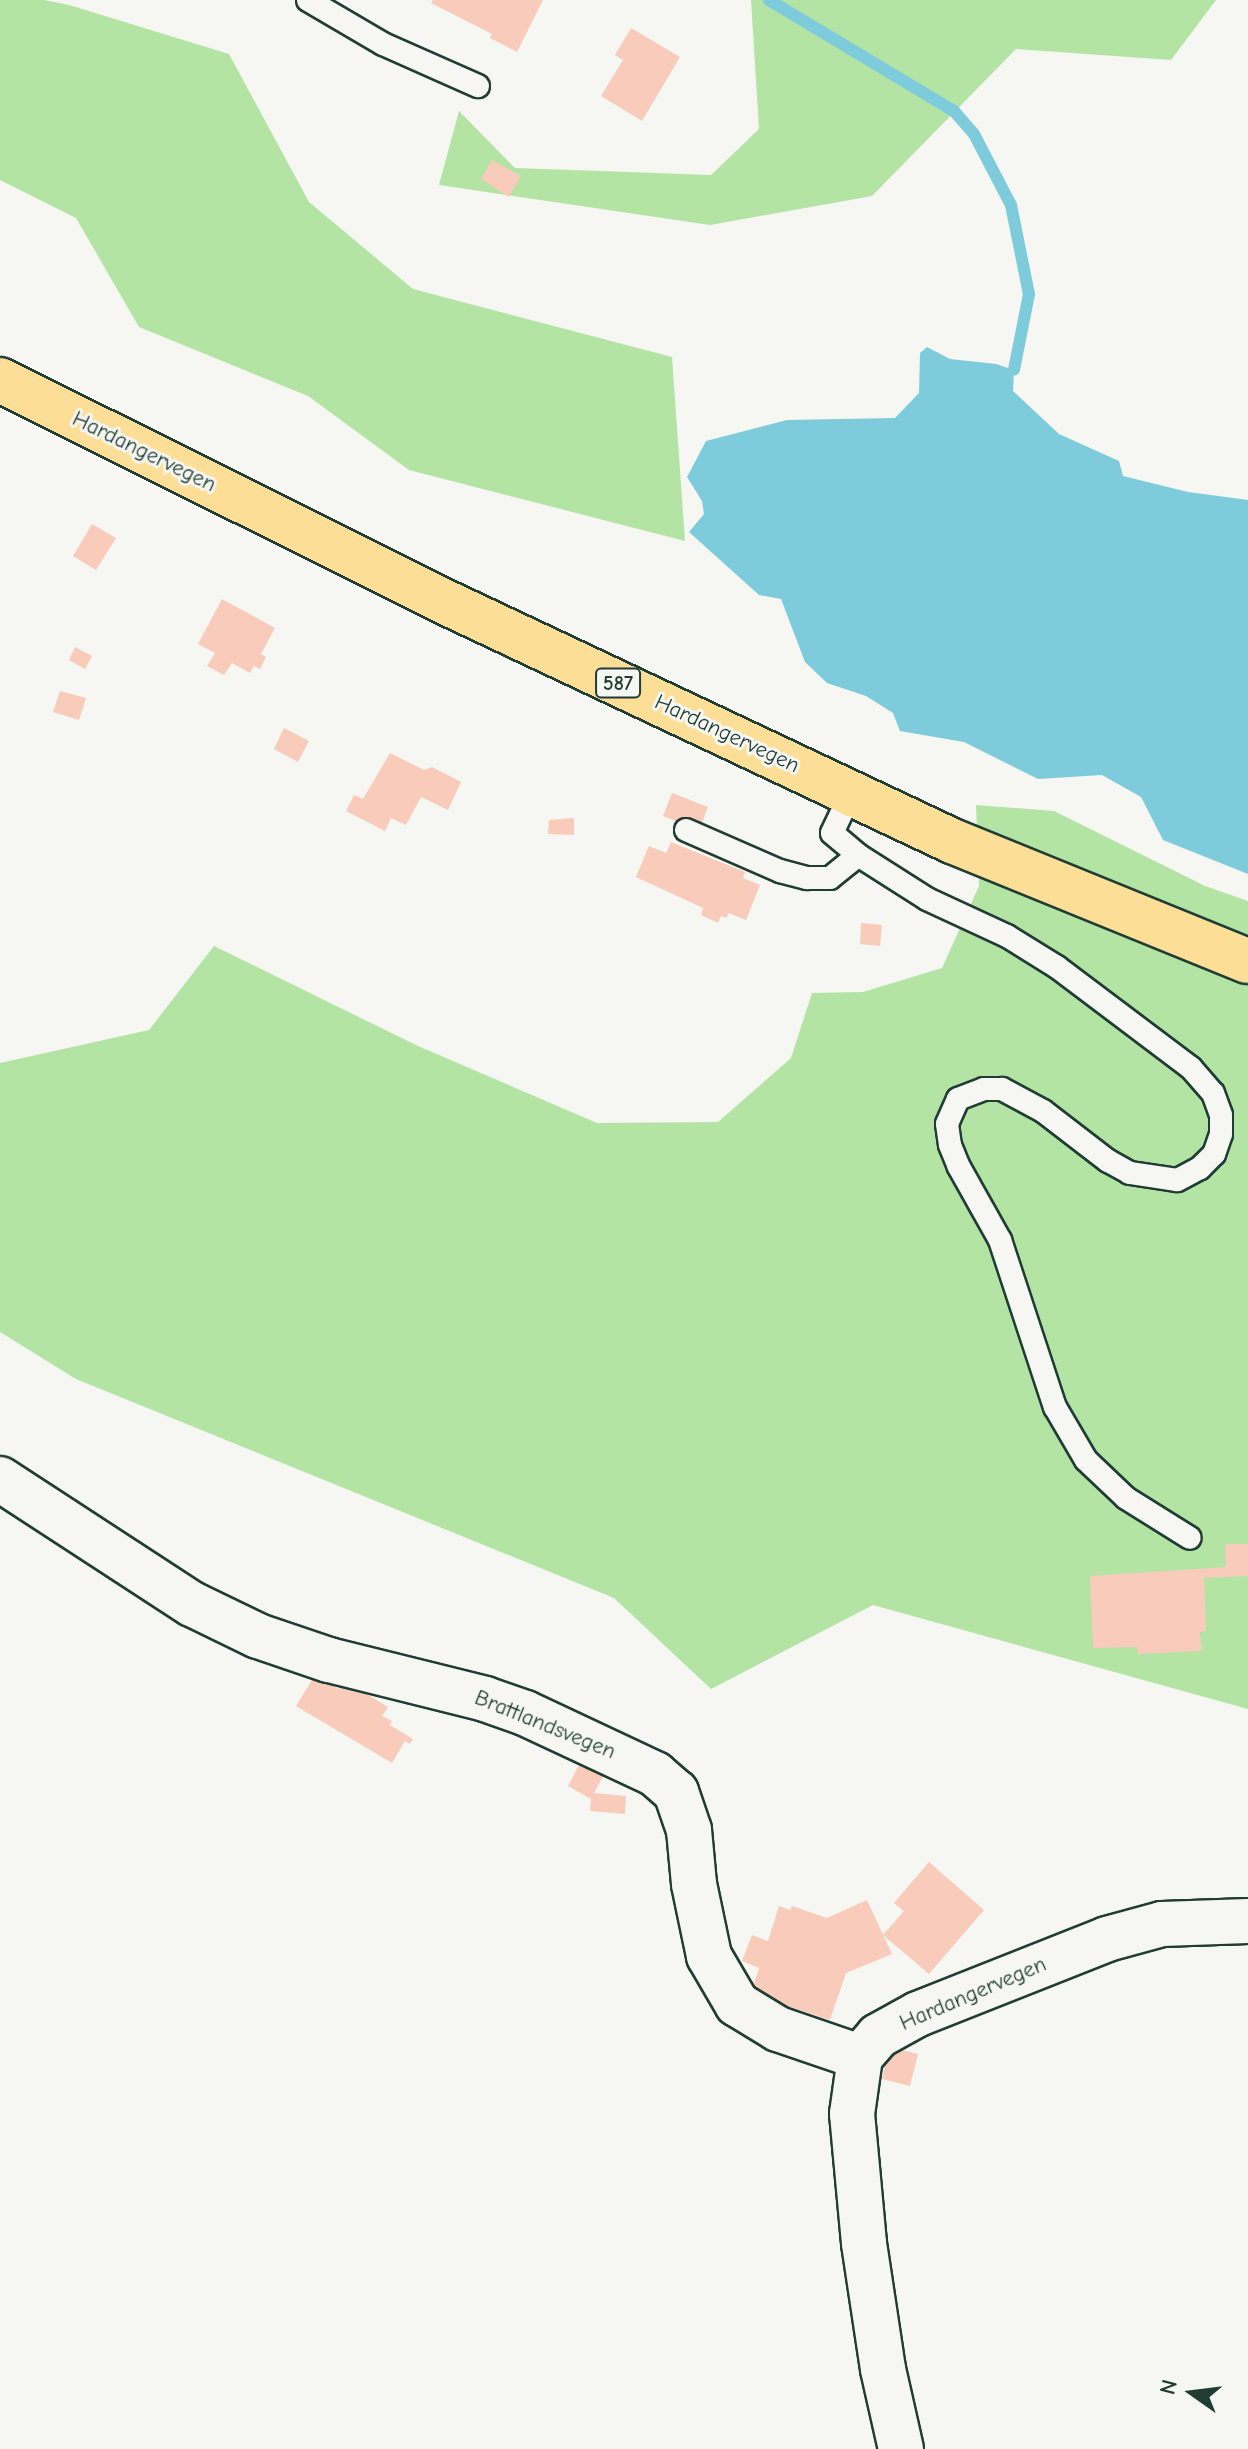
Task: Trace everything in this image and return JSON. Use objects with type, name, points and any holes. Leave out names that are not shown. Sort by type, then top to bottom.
[{"type":"main road","name":"Hardangervegen","points":[[0,380],[443,601],[851,793],[1051,883],[1248,961]]},
{"type":"street","name":"Brattlandsvegen","points":[[0,1479],[192,1604],[258,1636],[329,1660],[485,1699],[554,1726],[655,1774],[676,1792],[689,1830],[694,1884],[709,1956],[737,2004],[778,2029],[860,2057]]},
{"type":"street","name":"Hardangervegen","points":[[860,2057],[878,2036],[918,2014],[1107,1939],[1162,1924],[1248,1921]]},
{"type":"street","points":[[860,2057],[852,2114],[864,2243],[883,2369],[901,2449]]},
{"type":"lane","points":[[308,0],[383,44],[478,86]]},
{"type":"lane","points":[[851,793],[832,833],[858,855],[927,899],[1007,936],[1057,967],[1191,1068],[1213,1093],[1221,1125],[1214,1154],[1200,1168],[1177,1180],[1130,1173],[1108,1161],[1043,1111],[1002,1089],[984,1089],[958,1099],[947,1124],[950,1145],[959,1167],[1000,1240],[1055,1407],[1086,1460],[1126,1498],[1190,1538]]},
{"type":"lane","points":[[686,830],[780,871],[807,878],[830,878],[858,855]]},
{"type":"green space","points":[[0,0],[44,0],[69,5],[229,54],[309,202],[413,289],[672,357],[685,541],[409,470],[308,396],[139,327],[76,218],[0,180]]},
{"type":"green space","points":[[751,0],[1216,0],[1171,60],[1016,49],[872,196],[710,225],[439,185],[459,111],[515,168],[711,175],[759,129]]},
{"type":"green space","points":[[976,805],[1054,811],[1205,886],[1248,901],[1248,1709],[873,1605],[711,1689],[614,1598],[76,1379],[0,1332],[0,1063],[149,1030],[214,946],[418,1046],[597,1123],[718,1122],[791,1058],[812,993],[863,992],[942,968],[979,886]]},
{"type":"water","points":[[927,347],[950,359],[996,364],[1014,370],[1013,391],[1059,434],[1119,461],[1123,476],[1188,492],[1248,500],[1248,874],[1163,840],[1141,797],[1102,775],[1038,779],[964,742],[900,731],[893,713],[866,696],[827,683],[805,662],[781,599],[759,595],[689,532],[704,514],[702,501],[687,477],[706,441],[787,420],[895,418],[919,393],[920,353]]},
{"type":"building","points":[[433,0],[543,0],[517,52],[490,38],[492,34],[431,3]]},
{"type":"building","points":[[631,28],[680,57],[642,121],[601,96],[623,60],[615,55]]},
{"type":"building","points":[[492,160],[521,176],[509,197],[481,179]]},
{"type":"building","points":[[92,524],[116,538],[96,570],[73,556]]},
{"type":"building","points":[[222,599],[275,628],[261,654],[266,657],[260,669],[254,666],[250,673],[232,663],[224,675],[207,666],[215,653],[198,644]]},
{"type":"building","points":[[75,647],[92,656],[85,669],[69,660]]},
{"type":"building","points":[[60,691],[86,698],[79,720],[53,712]]},
{"type":"building","points":[[284,728],[309,741],[298,762],[274,749]]},
{"type":"building","points":[[390,753],[424,770],[432,767],[461,782],[448,810],[421,797],[406,825],[391,818],[385,831],[346,811],[354,795],[363,799]]},
{"type":"building","points":[[672,793],[708,807],[699,830],[663,816]]},
{"type":"building","points":[[574,818],[574,835],[548,834],[549,820]]},
{"type":"building","points":[[671,842],[745,872],[743,878],[760,885],[746,920],[729,913],[726,918],[721,916],[718,923],[701,915],[703,908],[636,877],[649,846],[666,853]]},
{"type":"building","points":[[861,923],[882,925],[880,946],[860,944]]},
{"type":"building","points":[[1225,1544],[1248,1544],[1248,1576],[1204,1578],[1206,1631],[1200,1632],[1202,1651],[1138,1654],[1137,1647],[1093,1648],[1090,1576],[1226,1567]]},
{"type":"building","points":[[315,1675],[338,1689],[344,1680],[388,1707],[382,1716],[392,1721],[390,1725],[413,1739],[410,1744],[405,1741],[392,1763],[296,1706]]},
{"type":"building","points":[[581,1761],[605,1773],[594,1793],[626,1796],[625,1814],[590,1811],[591,1799],[568,1786]]},
{"type":"building","points":[[929,1862],[984,1910],[929,1974],[883,1935],[904,1911],[894,1903]]},
{"type":"building","points":[[867,1900],[892,1954],[846,1973],[830,2020],[751,1994],[759,1968],[742,1961],[752,1935],[768,1941],[779,1906],[790,1910],[792,1906],[827,1918]]},
{"type":"building","points":[[889,2047],[918,2054],[910,2086],[882,2079]]},
{"type":"waterway","points":[[769,0],[954,111],[974,134],[1011,205],[1029,294],[1014,370]]}]
